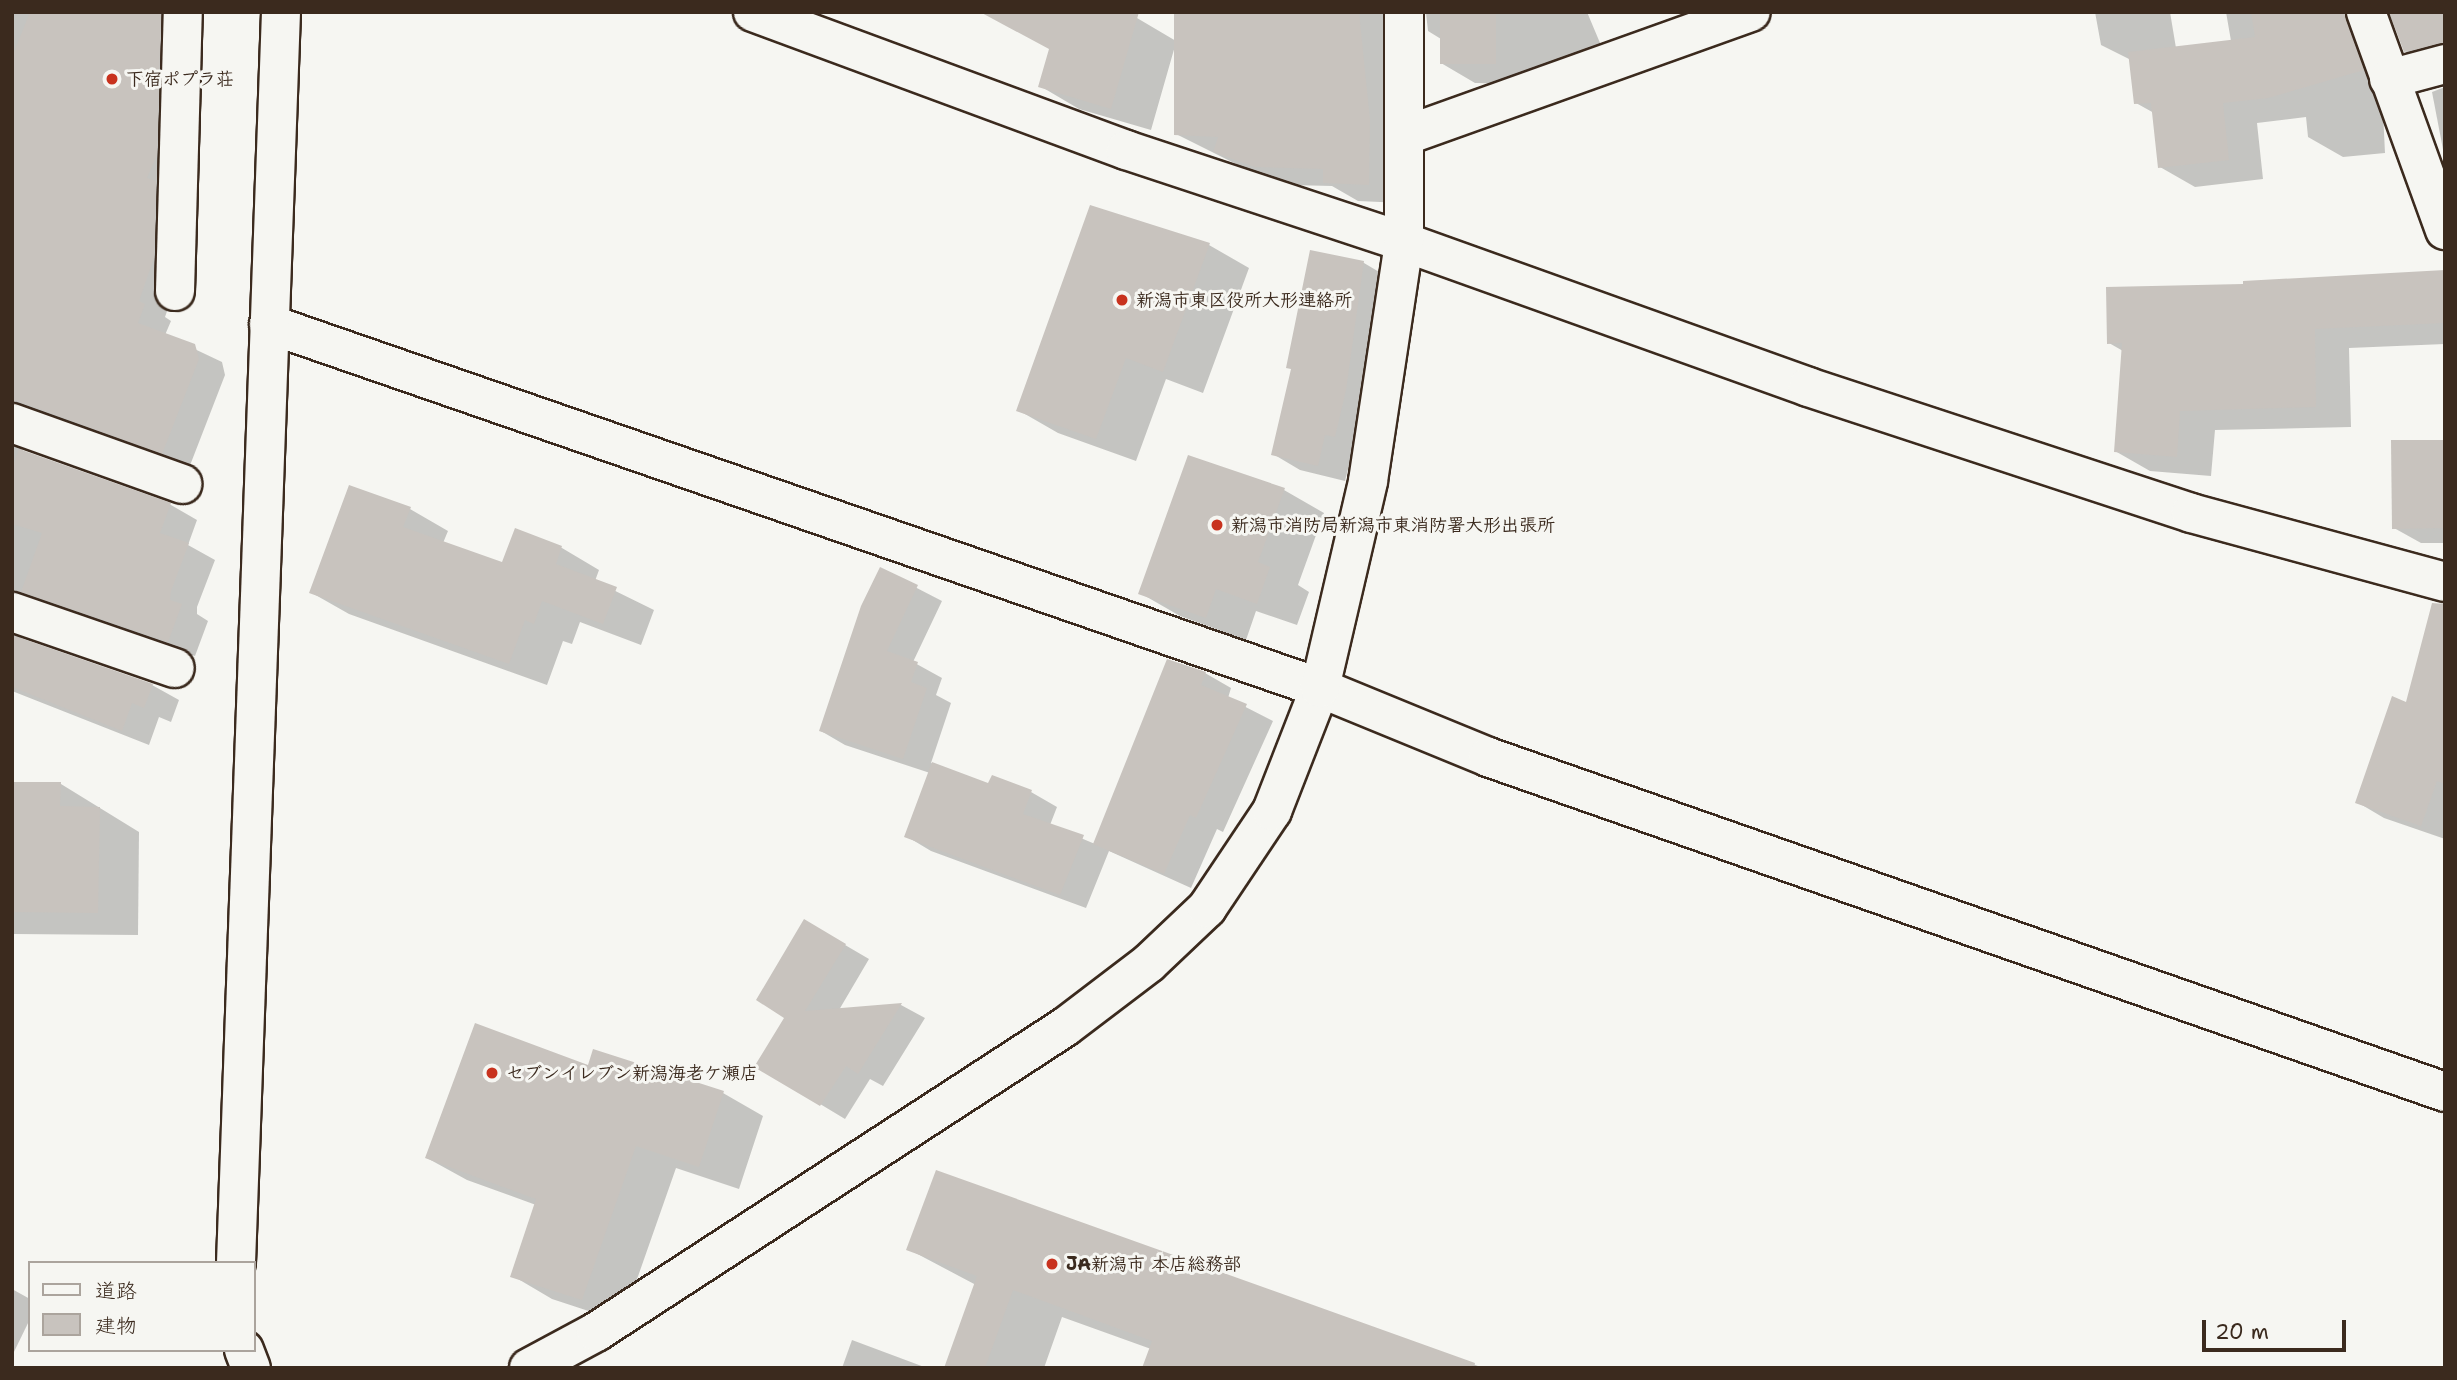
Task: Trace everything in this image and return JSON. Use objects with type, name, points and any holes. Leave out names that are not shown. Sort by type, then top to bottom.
[{"type":"street","points":[[175,291],[183,12]]},
{"type":"street","points":[[236,1261],[281,12]]},
{"type":"street","points":[[753,12],[1126,150],[1404,242],[1808,387],[2152,500],[2445,582]]},
{"type":"street","points":[[529,1368],[596,1332],[1053,1035],[1149,963],[1207,908],[1272,811],[1320,688],[1368,481],[1404,242],[1407,135],[1404,12]]},
{"type":"street","points":[[1407,135],[1751,12]]},
{"type":"street","points":[[2366,12],[2445,230]]},
{"type":"street","points":[[2389,79],[2445,64]]},
{"type":"street","points":[[269,324],[1320,688],[1488,757],[2445,1092]]},
{"type":"street","points":[[12,423],[182,484]]},
{"type":"street","points":[[12,612],[176,668]]},
{"type":"building","points":[[30,12],[161,12],[157,155],[147,178],[156,181],[154,258],[139,301],[145,304],[138,323],[195,344],[199,359],[162,454],[12,399],[12,57]]},
{"type":"building","points":[[980,12],[1139,12],[1111,109],[1038,87],[1049,49]]},
{"type":"building","points":[[1174,12],[1359,12],[1370,120],[1369,185],[1323,183],[1323,169],[1255,167],[1213,152],[1218,137],[1174,135]]},
{"type":"building","points":[[1440,12],[1496,12],[1496,64],[1440,64]]},
{"type":"building","points":[[2251,12],[2345,12],[2364,70],[2268,98],[2223,103],[2229,160],[2158,168],[2151,103],[2134,104],[2128,52],[2255,37]]},
{"type":"building","points":[[2389,12],[2445,12],[2445,43],[2404,52]]},
{"type":"building","name":"新潟市東区役所大形連絡所","points":[[1090,205],[1210,243],[1163,372],[1126,358],[1096,439],[1016,411]]},
{"type":"building","points":[[1310,250],[1364,261],[1346,390],[1335,437],[1325,435],[1318,466],[1271,455],[1291,369],[1286,368]]},
{"type":"building","points":[[2445,270],[2445,323],[2315,329],[2316,407],[2180,411],[2177,457],[2114,452],[2122,343],[2107,344],[2106,287],[2243,284],[2243,281]]},
{"type":"building","points":[[2391,440],[2445,440],[2445,528],[2392,529]]},
{"type":"building","points":[[19,449],[171,503],[160,533],[189,543],[171,591],[170,600],[182,604],[168,642],[21,592],[42,533],[12,524],[12,469]]},
{"type":"building","name":"新潟市消防局新潟市東消防署大形出張所","points":[[1188,455],[1285,488],[1258,562],[1270,567],[1257,604],[1216,589],[1206,618],[1138,594]]},
{"type":"building","points":[[349,485],[411,507],[403,527],[502,562],[515,528],[562,546],[556,564],[617,587],[603,624],[542,601],[534,624],[525,620],[509,664],[309,593]]},
{"type":"building","points":[[880,567],[918,585],[887,651],[918,662],[911,682],[927,688],[903,759],[819,731],[861,606]]},
{"type":"building","points":[[2432,603],[2445,604],[2445,784],[2437,781],[2421,826],[2355,803],[2392,696],[2406,702]]},
{"type":"building","points":[[12,635],[153,684],[144,708],[132,703],[122,731],[12,687]]},
{"type":"building","points":[[1167,659],[1206,672],[1201,685],[1247,704],[1196,818],[1190,815],[1164,874],[1093,844]]},
{"type":"building","points":[[932,762],[988,783],[992,775],[1032,790],[1023,814],[1084,835],[1060,895],[904,837]]},
{"type":"building","points":[[12,782],[61,782],[60,806],[100,807],[98,913],[12,912]]},
{"type":"building","points":[[804,919],[846,944],[805,1011],[902,1003],[858,1074],[846,1066],[820,1106],[754,1067],[784,1018],[756,1000]]},
{"type":"building","points":[[475,1023],[588,1065],[593,1049],[724,1091],[699,1167],[636,1146],[582,1300],[510,1277],[536,1199],[425,1158]]},
{"type":"building","points":[[936,1170],[1475,1363],[1474,1368],[1142,1368],[1152,1341],[1013,1290],[985,1368],[944,1368],[977,1276],[906,1250]]},
{"type":"place","name":"下宿ポプラ荘","points":[[112,79]]},
{"type":"place","name":"新潟市東区役所大形連絡所","points":[[1122,300]]},
{"type":"place","name":"新潟市消防局新潟市東消防署大形出張所","points":[[1217,525]]},
{"type":"place","name":"セブンイレブン新潟海老ケ瀬店","points":[[492,1073]]},
{"type":"place","name":"JA新潟市 本店総務部","points":[[1052,1264]]}]
